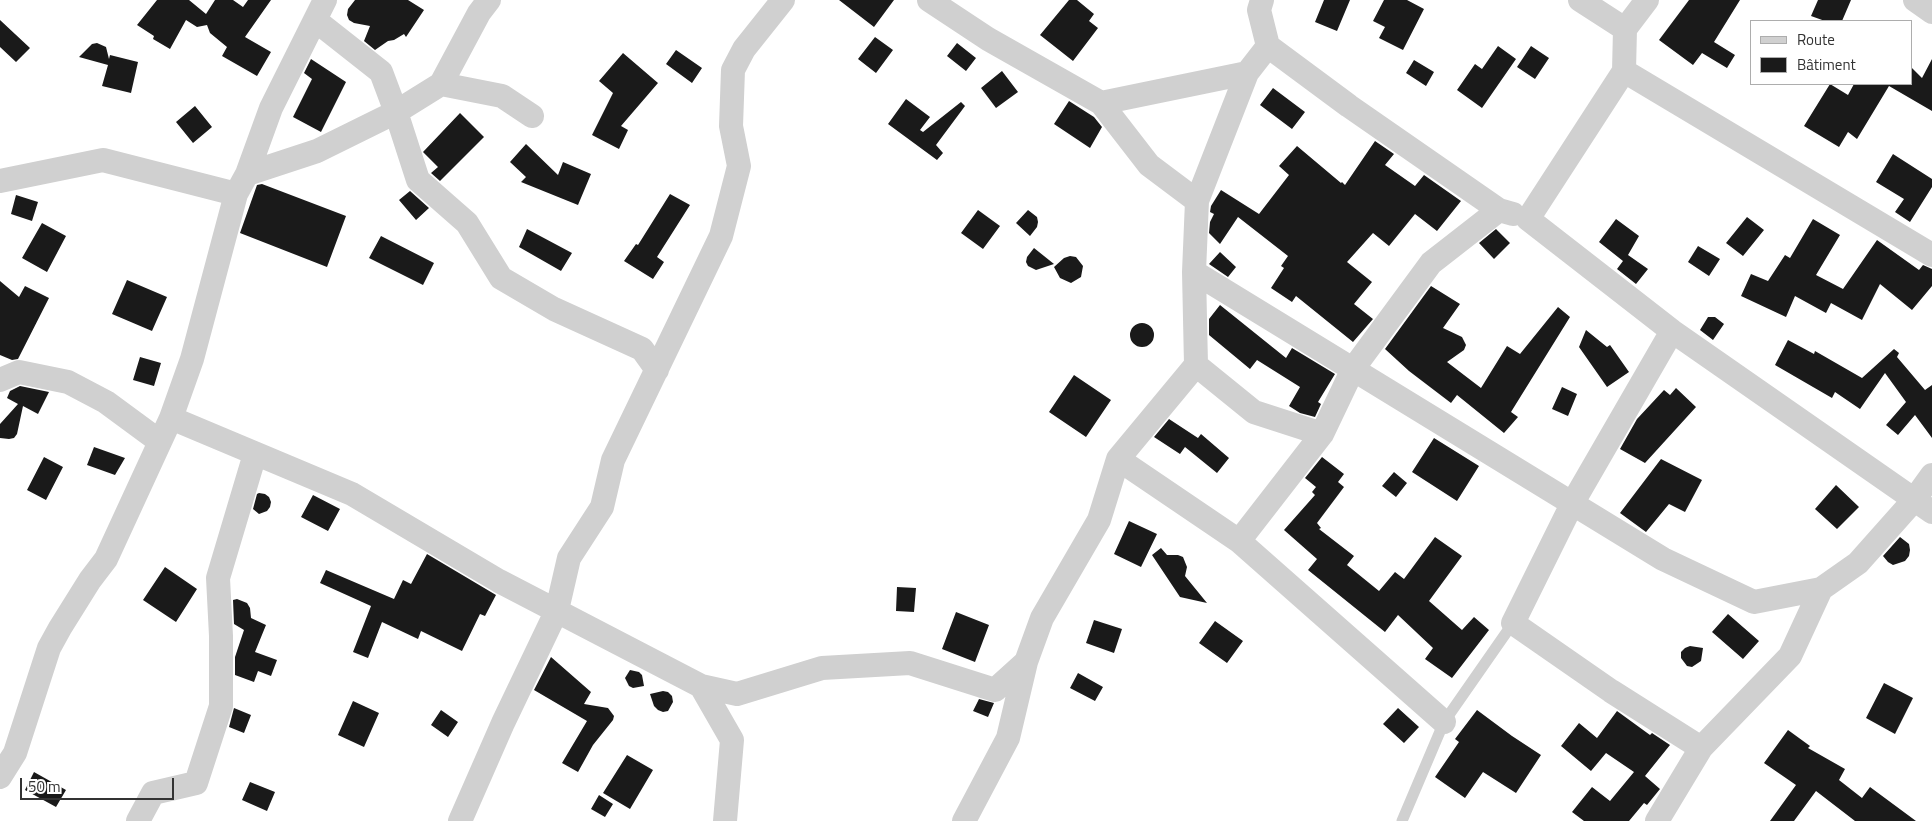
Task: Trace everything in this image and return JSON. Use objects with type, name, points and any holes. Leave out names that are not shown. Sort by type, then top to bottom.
[{"type":"street","points":[[0,181],[103,160],[242,184],[317,151],[396,112],[441,84],[479,13],[489,0]]},
{"type":"street","points":[[460,821],[503,723],[557,610],[569,558],[602,507],[613,460],[721,236],[739,166],[730,126],[733,70],[744,49],[783,0]]},
{"type":"street","points":[[929,0],[988,39],[1101,102],[1149,165],[1197,201]]},
{"type":"street","points":[[1580,0],[1625,29]]},
{"type":"street","points":[[1528,219],[1624,71],[1625,29],[1647,0]]},
{"type":"street","points":[[1915,0],[1932,12]]},
{"type":"street","points":[[1256,3],[1268,46],[1349,106],[1499,210],[1528,219],[1672,331],[1923,506]]},
{"type":"street","points":[[0,777],[15,753],[49,648],[90,580],[106,559],[171,418],[192,359],[242,184],[271,108],[320,10],[381,72],[418,180],[468,224],[501,278],[554,309],[642,349],[657,370]]},
{"type":"street","points":[[964,821],[1008,738],[1026,662],[1042,618],[1099,520],[1118,459],[1196,365],[1194,272],[1197,201],[1247,73],[1268,46]]},
{"type":"street","points":[[1624,71],[1932,255]]},
{"type":"street","points":[[1101,102],[1247,73]]},
{"type":"street","points":[[441,84],[502,96],[532,116]]},
{"type":"street","points":[[1239,540],[1322,434],[1353,369],[1431,263],[1499,210]]},
{"type":"street","points":[[1194,272],[1663,559],[1754,602],[1820,589],[1858,563],[1923,506],[1932,476]]},
{"type":"street","points":[[1672,331],[1572,504],[1513,624],[1611,691],[1701,748]]},
{"type":"street","points":[[1196,365],[1254,412],[1322,434]]},
{"type":"street","points":[[0,380],[19,372],[68,382],[106,402],[159,441]]},
{"type":"street","points":[[171,418],[352,494],[499,581],[701,686],[737,694],[822,668],[910,662],[995,690],[1026,662]]},
{"type":"street","points":[[138,821],[153,793],[196,783],[221,706],[221,636],[218,578],[255,454]]},
{"type":"street","points":[[1118,459],[1239,540],[1444,722]]},
{"type":"street","points":[[1657,821],[1701,748],[1790,656],[1820,589]]},
{"type":"street","points":[[701,686],[732,740],[725,821]]},
{"type":"lane","points":[[1402,821],[1444,722],[1513,624]]},
{"type":"building","points":[[157,0],[189,0],[206,14],[215,0],[233,0],[243,7],[248,0],[271,0],[245,37],[271,52],[257,76],[222,56],[227,47],[210,33],[207,25],[197,27],[186,20],[170,49],[153,39],[154,36],[137,25]]},
{"type":"building","points":[[355,0],[408,0],[424,10],[406,37],[404,34],[388,41],[375,50],[364,41],[370,26],[354,23],[349,20],[347,15],[348,9]]},
{"type":"building","points":[[839,0],[894,0],[874,27]]},
{"type":"building","points":[[1069,0],[1077,0],[1094,14],[1089,21],[1098,28],[1073,61],[1040,35]]},
{"type":"building","points":[[1324,0],[1350,0],[1337,31],[1315,22]]},
{"type":"building","points":[[1384,0],[1407,0],[1424,9],[1403,50],[1379,38],[1385,27],[1373,21]]},
{"type":"building","points":[[1689,0],[1740,0],[1714,42],[1735,55],[1727,68],[1702,53],[1693,65],[1659,40]]},
{"type":"building","points":[[1818,0],[1851,0],[1842,20],[1822,20],[1811,16]]},
{"type":"building","points":[[0,20],[30,48],[16,62],[0,47]]},
{"type":"building","points":[[875,37],[893,50],[876,73],[858,59]]},
{"type":"building","points":[[97,43],[106,47],[109,59],[110,55],[138,62],[131,93],[102,86],[108,65],[79,57],[92,44]]},
{"type":"building","points":[[957,43],[976,58],[966,71],[947,56]]},
{"type":"building","points":[[1498,46],[1516,59],[1482,108],[1457,90],[1475,64],[1482,69]]},
{"type":"building","points":[[1531,46],[1549,58],[1535,79],[1517,67]]},
{"type":"building","points":[[676,50],[702,68],[692,83],[666,64]]},
{"type":"building","points":[[623,53],[658,83],[621,126],[628,130],[619,149],[592,135],[613,93],[599,81]]},
{"type":"building","points":[[311,59],[346,82],[321,132],[293,117],[312,79],[304,73]]},
{"type":"building","points":[[1932,59],[1932,111],[1889,86],[1857,139],[1848,132],[1839,147],[1804,126],[1829,85],[1848,95],[1853,85],[1912,85],[1912,68],[1922,78]]},
{"type":"building","points":[[1414,60],[1434,72],[1426,86],[1406,73]]},
{"type":"building","points":[[1002,71],[1018,92],[996,108],[981,88]]},
{"type":"building","points":[[1273,88],[1305,112],[1292,129],[1260,105]]},
{"type":"building","points":[[906,99],[930,117],[920,130],[923,132],[961,102],[965,106],[936,145],[943,153],[937,160],[888,124]]},
{"type":"building","points":[[1069,101],[1094,117],[1102,127],[1090,148],[1054,124]]},
{"type":"building","points":[[195,106],[212,127],[193,143],[176,122]]},
{"type":"building","points":[[460,113],[484,137],[440,181],[431,173],[438,167],[423,152]]},
{"type":"building","points":[[1375,141],[1394,154],[1385,165],[1415,186],[1424,175],[1461,201],[1437,231],[1415,214],[1389,246],[1373,233],[1347,262],[1372,282],[1354,304],[1373,319],[1353,342],[1296,296],[1292,302],[1271,288],[1284,268],[1281,266],[1288,256],[1238,217],[1220,244],[1209,233],[1210,222],[1214,214],[1210,212],[1211,206],[1221,190],[1259,214],[1289,175],[1279,166],[1297,146],[1345,185]]},
{"type":"building","points":[[526,144],[558,175],[563,162],[591,174],[578,205],[521,182],[526,177],[510,162]]},
{"type":"building","points":[[1893,154],[1932,179],[1932,187],[1910,222],[1895,212],[1904,199],[1876,182]]},
{"type":"building","points":[[262,184],[346,216],[327,267],[240,233],[257,185]]},
{"type":"building","points":[[410,191],[429,208],[416,220],[399,200]]},
{"type":"building","points":[[670,194],[690,205],[657,257],[664,262],[653,279],[624,261],[636,244],[638,245]]},
{"type":"building","points":[[16,195],[38,202],[32,221],[11,214]]},
{"type":"building","points":[[978,210],[1000,226],[983,249],[961,233]]},
{"type":"building","points":[[1028,210],[1037,217],[1038,222],[1037,227],[1030,236],[1016,223]]},
{"type":"building","points":[[1747,217],[1764,230],[1743,256],[1726,243]]},
{"type":"building","points":[[1616,219],[1639,236],[1628,255],[1648,269],[1636,284],[1617,269],[1623,261],[1599,242]]},
{"type":"building","points":[[1813,219],[1840,235],[1816,275],[1843,289],[1877,240],[1919,270],[1923,265],[1932,269],[1932,286],[1912,310],[1880,284],[1862,320],[1831,303],[1826,313],[1795,296],[1786,317],[1741,296],[1751,274],[1768,281],[1785,255],[1790,258]]},
{"type":"building","points":[[42,223],[66,236],[47,272],[22,258]]},
{"type":"building","points":[[527,229],[572,253],[561,271],[519,247]]},
{"type":"building","points":[[1496,229],[1510,243],[1494,259],[1479,243]]},
{"type":"building","points":[[381,236],[434,263],[423,285],[369,258]]},
{"type":"building","points":[[1698,246],[1720,259],[1709,276],[1688,262]]},
{"type":"building","points":[[1034,248],[1054,264],[1036,270],[1028,266],[1026,262],[1027,257]]},
{"type":"building","points":[[1220,252],[1236,267],[1228,277],[1209,264]]},
{"type":"building","points":[[1076,257],[1083,266],[1081,277],[1071,283],[1060,278],[1054,267],[1064,258]]},
{"type":"building","points":[[127,280],[167,297],[152,331],[112,314]]},
{"type":"building","points":[[0,281],[19,297],[25,286],[49,298],[18,359],[12,360],[0,355]]},
{"type":"building","points":[[1431,286],[1460,304],[1443,328],[1462,337],[1466,345],[1464,350],[1447,362],[1481,388],[1507,346],[1520,354],[1558,307],[1570,317],[1511,412],[1518,417],[1504,433],[1457,395],[1451,403],[1409,371],[1385,349]]},
{"type":"building","points":[[1220,305],[1286,358],[1292,348],[1335,374],[1318,402],[1321,404],[1315,417],[1300,413],[1289,406],[1300,387],[1257,360],[1250,369],[1209,335],[1209,319]]},
{"type":"building","points":[[1708,317],[1715,317],[1724,324],[1713,340],[1700,330]]},
{"type":"building","points":[[1142,323],[1151,326],[1154,335],[1151,344],[1142,347],[1133,344],[1130,335],[1133,326]]},
{"type":"building","points":[[1586,330],[1607,347],[1610,345],[1629,372],[1607,387],[1579,347]]},
{"type":"building","points":[[1788,340],[1814,354],[1815,351],[1862,378],[1894,349],[1899,353],[1897,357],[1925,390],[1932,385],[1932,438],[1915,415],[1898,435],[1886,425],[1906,402],[1885,373],[1860,409],[1835,392],[1832,398],[1775,365]]},
{"type":"building","points":[[140,357],[161,363],[154,386],[133,380]]},
{"type":"building","points":[[1074,375],[1111,400],[1086,437],[1049,412]]},
{"type":"building","points":[[20,386],[49,392],[38,414],[23,406],[17,434],[14,438],[0,438],[0,424],[18,404],[7,398],[10,391]]},
{"type":"building","points":[[1562,387],[1577,394],[1568,416],[1552,409]]},
{"type":"building","points":[[1676,388],[1696,407],[1645,463],[1620,449],[1637,419],[1664,390],[1670,395]]},
{"type":"building","points":[[1169,419],[1198,438],[1201,434],[1229,458],[1217,473],[1185,447],[1180,454],[1154,437]]},
{"type":"building","points":[[1434,438],[1479,466],[1457,501],[1412,472]]},
{"type":"building","points":[[94,447],[125,458],[115,475],[87,465]]},
{"type":"building","points":[[44,457],[63,467],[46,500],[27,490]]},
{"type":"building","points":[[1322,457],[1344,474],[1338,482],[1344,487],[1317,523],[1321,528],[1319,529],[1354,556],[1347,565],[1379,591],[1395,572],[1404,579],[1435,537],[1462,556],[1429,601],[1462,630],[1474,617],[1489,630],[1452,678],[1425,659],[1433,648],[1398,615],[1385,632],[1308,570],[1317,559],[1284,530],[1315,495],[1312,492],[1316,487],[1305,478]]},
{"type":"building","points":[[1661,459],[1702,480],[1685,512],[1669,504],[1646,532],[1620,513]]},
{"type":"building","points":[[1394,472],[1407,483],[1396,497],[1382,486]]},
{"type":"building","points":[[1836,485],[1859,507],[1837,529],[1815,509]]},
{"type":"building","points":[[257,494],[269,497],[271,502],[267,511],[259,514],[253,509]]},
{"type":"building","points":[[313,495],[340,509],[328,531],[301,517]]},
{"type":"building","points":[[1129,521],[1157,534],[1141,567],[1114,554]]},
{"type":"building","points":[[1900,537],[1909,544],[1909,556],[1905,561],[1893,565],[1883,556]]},
{"type":"building","points":[[1161,548],[1167,555],[1183,557],[1187,567],[1185,576],[1207,603],[1180,597],[1152,555]]},
{"type":"building","points":[[427,554],[496,595],[485,616],[480,614],[462,651],[421,631],[418,639],[382,622],[368,658],[353,652],[371,606],[320,583],[326,570],[394,599],[403,580],[411,584]]},
{"type":"building","points":[[165,567],[197,589],[176,622],[143,600]]},
{"type":"building","points":[[897,587],[916,588],[914,612],[896,611]]},
{"type":"building","points":[[237,599],[247,603],[250,608],[251,618],[266,625],[255,652],[277,660],[271,676],[258,671],[254,682],[235,675],[235,657],[244,630],[234,624],[233,600]]},
{"type":"building","points":[[956,612],[989,625],[975,662],[942,649]]},
{"type":"building","points":[[1728,614],[1759,641],[1743,659],[1712,632]]},
{"type":"building","points":[[1094,620],[1122,629],[1114,653],[1086,643]]},
{"type":"building","points":[[1215,621],[1243,641],[1227,663],[1199,643]]},
{"type":"building","points":[[1690,646],[1703,648],[1701,661],[1692,667],[1687,666],[1681,658],[1681,652]]},
{"type":"building","points":[[551,657],[591,692],[584,704],[608,708],[614,716],[613,720],[593,745],[578,772],[562,763],[587,721],[534,690]]},
{"type":"building","points":[[630,670],[639,672],[642,675],[644,686],[633,688],[629,686],[625,678]]},
{"type":"building","points":[[1078,673],[1103,687],[1095,701],[1070,688]]},
{"type":"building","points":[[1884,683],[1913,698],[1895,734],[1866,718]]},
{"type":"building","points":[[663,691],[668,692],[672,696],[673,702],[668,711],[663,712],[654,706],[650,694]]},
{"type":"building","points":[[979,699],[994,703],[988,717],[973,711]]},
{"type":"building","points":[[353,701],[379,713],[364,747],[338,735]]},
{"type":"building","points":[[234,708],[251,715],[244,733],[229,727]]},
{"type":"building","points":[[1398,708],[1419,727],[1404,743],[1383,724]]},
{"type":"building","points":[[441,710],[458,722],[448,737],[431,725]]},
{"type":"building","points":[[1477,710],[1541,755],[1516,793],[1483,772],[1465,798],[1435,777],[1459,742],[1455,739]]},
{"type":"building","points":[[1617,711],[1650,735],[1652,733],[1670,745],[1645,776],[1660,789],[1647,805],[1644,803],[1629,821],[1584,821],[1572,812],[1592,787],[1610,801],[1634,772],[1606,753],[1591,771],[1561,746],[1579,723],[1597,738]]},
{"type":"building","points":[[1788,730],[1810,746],[1808,748],[1845,769],[1839,780],[1862,798],[1870,787],[1916,821],[1855,821],[1816,791],[1794,821],[1770,821],[1796,785],[1764,763]]},
{"type":"building","points":[[627,755],[653,770],[630,809],[603,793]]},
{"type":"building","points":[[34,772],[66,790],[56,807],[25,790]]},
{"type":"building","points":[[250,782],[275,792],[267,811],[242,800]]},
{"type":"building","points":[[599,795],[613,804],[605,817],[591,809]]}]
